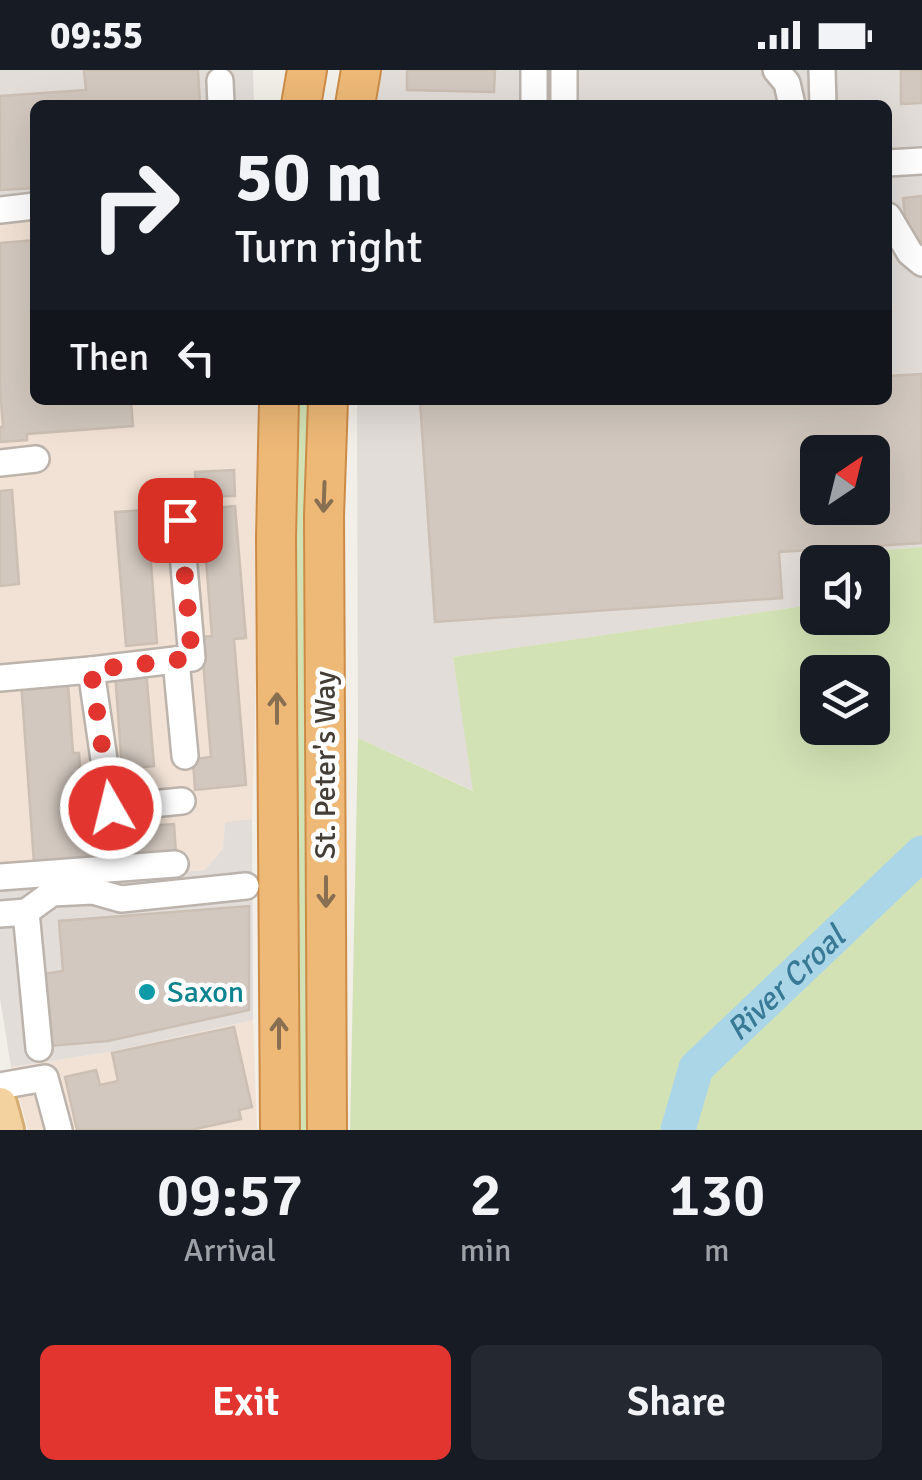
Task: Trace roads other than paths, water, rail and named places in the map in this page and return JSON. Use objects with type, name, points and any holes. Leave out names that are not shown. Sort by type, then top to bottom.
[{"type":"highway","points":[[285,100],[286,70]]},
{"type":"highway","points":[[302,100],[307,70]]},
{"type":"highway","points":[[356,100],[361,70]]},
{"type":"highway","name":"St. Peter's Way","points":[[279,405],[276,557],[280,1130]]},
{"type":"highway","name":"St. Peter's Way","points":[[327,1130],[324,516],[328,405]]},
{"type":"main road","points":[[0,1104],[7,1130]]},
{"type":"street","points":[[534,70],[534,100]]},
{"type":"street","points":[[564,70],[564,100]]},
{"type":"street","points":[[776,70],[787,83],[791,100]]},
{"type":"street","points":[[822,70],[823,100]]},
{"type":"street","points":[[892,163],[922,161]]},
{"type":"street","points":[[0,210],[30,207]]},
{"type":"street","points":[[892,223],[910,253],[922,264]]},
{"type":"street","points":[[0,463],[36,459]]},
{"type":"street","points":[[0,678],[192,658],[180,520]]},
{"type":"street","points":[[176,660],[186,756]]},
{"type":"street","points":[[91,670],[111,808],[182,801]]},
{"type":"street","points":[[0,877],[175,864]]},
{"type":"street","points":[[39,1048],[13,913],[52,893],[93,892],[121,899],[246,886]]},
{"type":"street","points":[[0,1086],[44,1078],[59,1130]]},
{"type":"waterway","name":"River Croal","points":[[678,1130],[696,1068],[922,853]]},
{"type":"place","name":"Saxon","points":[[147,992]]}]
